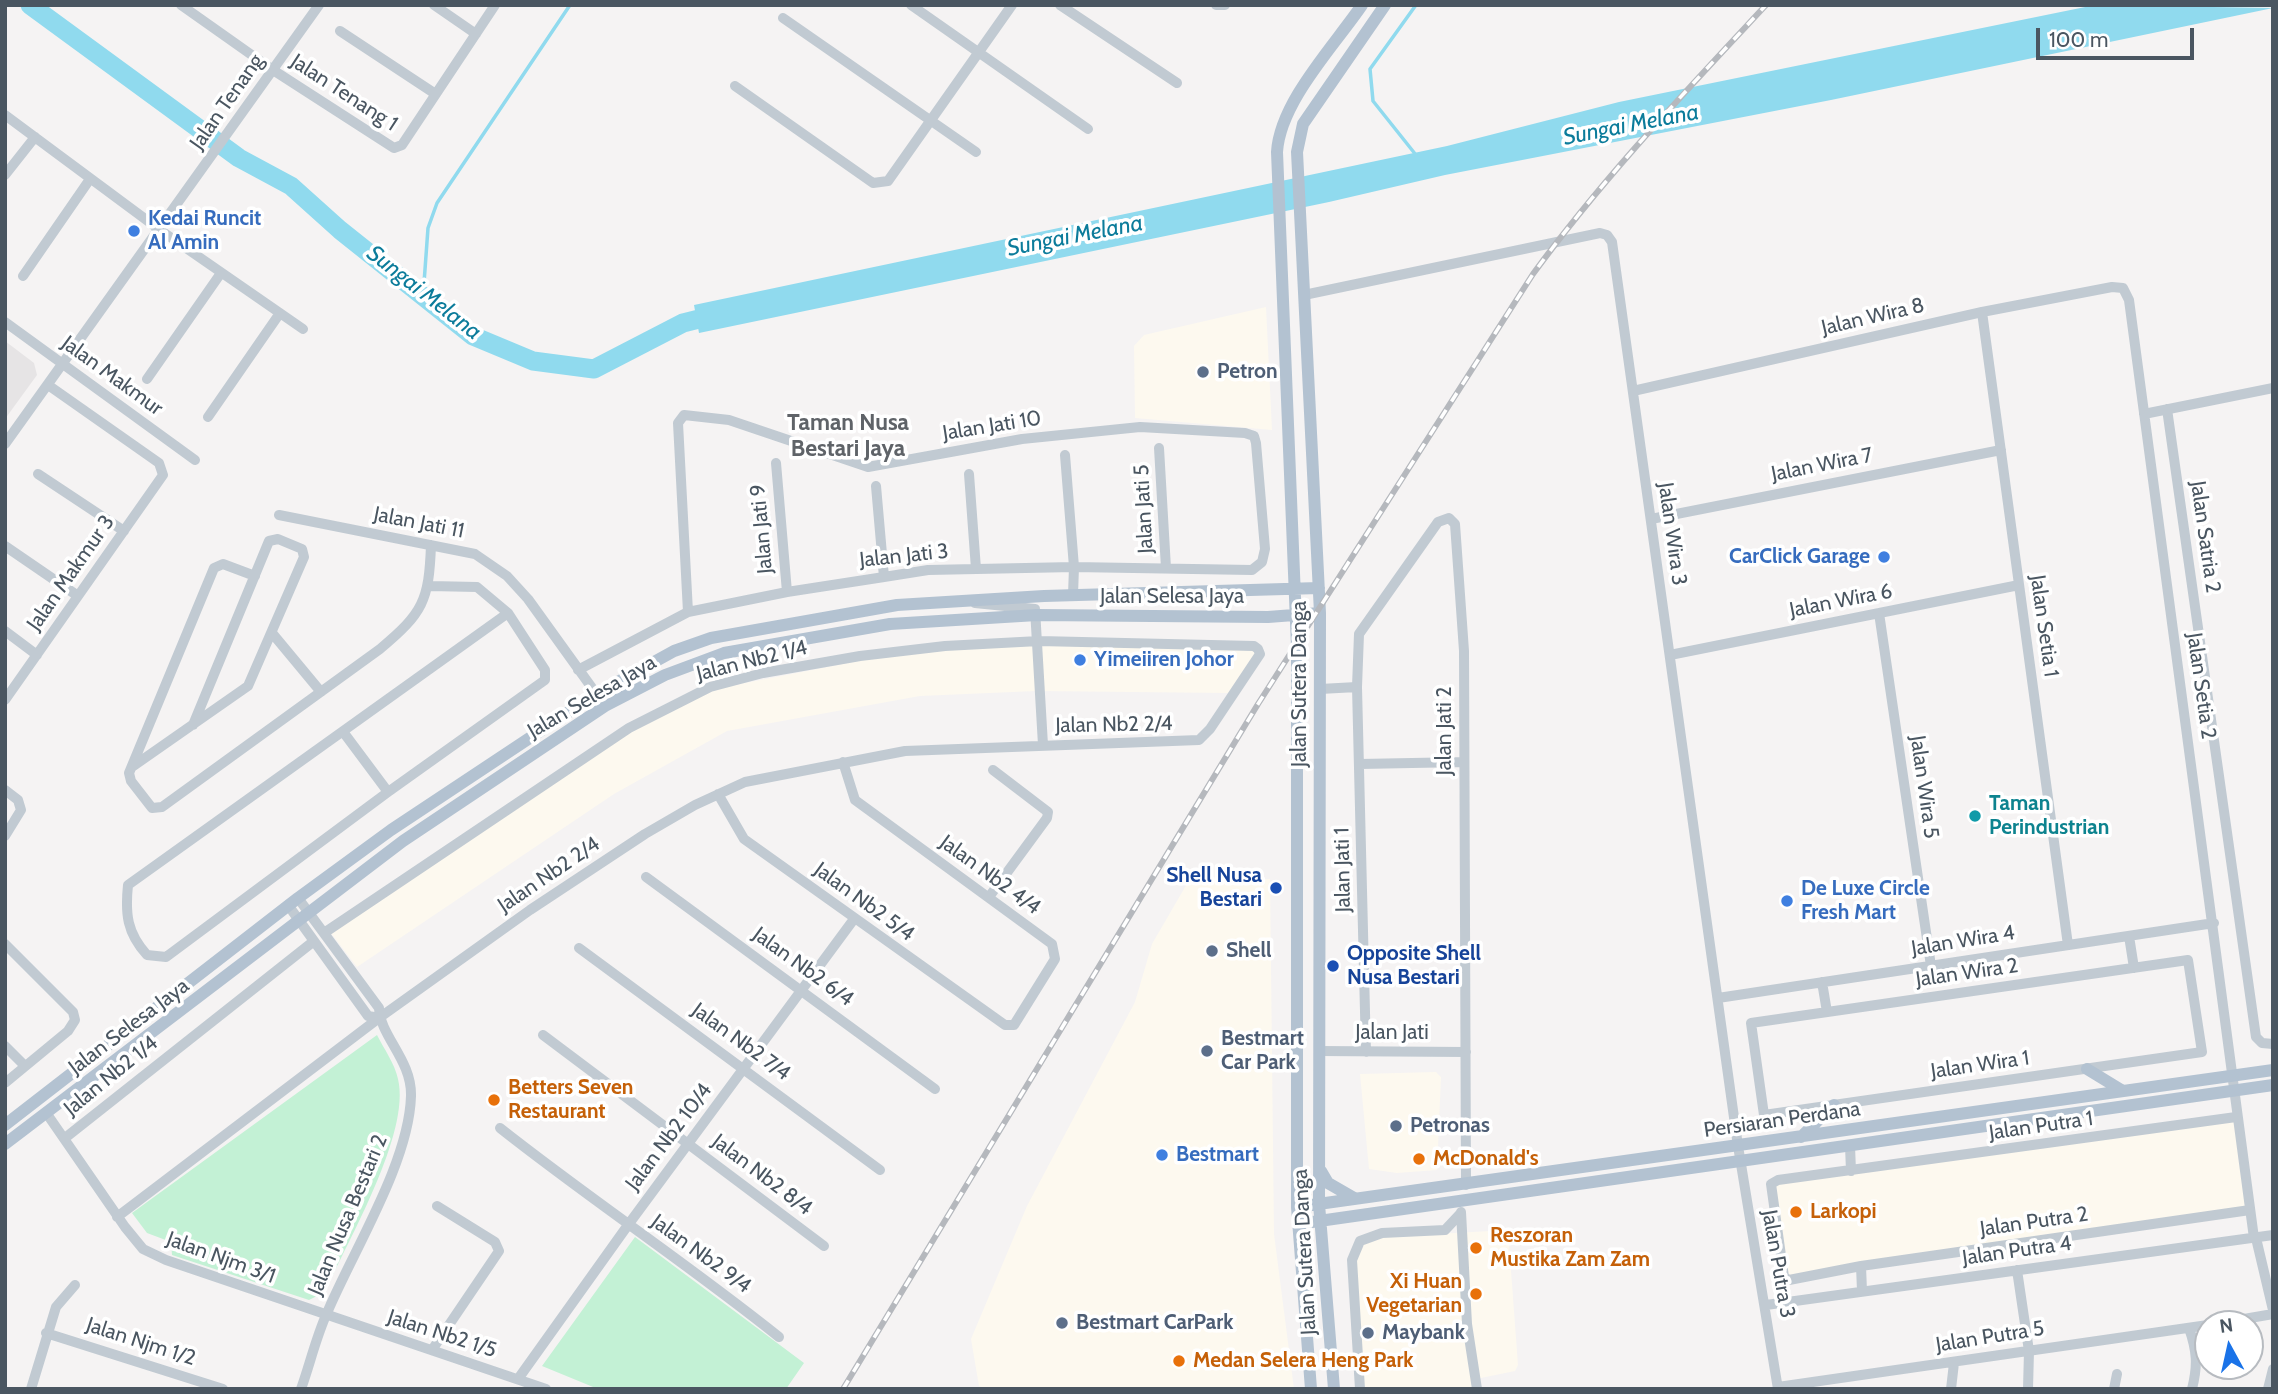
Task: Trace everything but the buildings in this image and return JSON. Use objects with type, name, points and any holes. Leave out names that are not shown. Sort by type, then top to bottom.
[{"type":"main road","name":"Jalan Sutera Danga","points":[[1311,1389],[1297,1207],[1297,647],[1291,566],[1278,134],[1283,122],[1362,5]]},
{"type":"main road","name":"Jalan Sutera Danga","points":[[1334,1389],[1321,1253],[1319,1168],[1320,613],[1297,152],[1303,124],[1385,5]]},
{"type":"main road","points":[[1249,591],[1278,584],[1291,566]]},
{"type":"main road","name":"Jalan Selesa Jaya","points":[[5,1125],[293,902],[391,830],[596,694],[674,651],[711,638],[897,605],[1073,595],[1319,588]]},
{"type":"main road","name":"Jalan Selesa Jaya","points":[[5,1144],[403,841],[605,706],[665,676],[724,653],[890,624],[1037,615],[1268,617],[1320,613]]},
{"type":"main road","points":[[1268,617],[1289,630],[1297,647]]},
{"type":"main road","points":[[2087,1069],[2123,1091]]},
{"type":"main road","name":"Persiaran Perdana","points":[[1297,1207],[2273,1070]]},
{"type":"main road","name":"Persiaran Perdana","points":[[1298,1224],[1461,1208],[1741,1162],[2273,1085]]},
{"type":"main road","points":[[5,1119],[43,1098]]},
{"type":"main road","points":[[1801,1137],[1834,1105]]},
{"type":"main road","points":[[1319,1168],[1328,1183],[1341,1193],[1360,1200]]},
{"type":"main road","points":[[1321,1253],[1334,1229],[1352,1218]]},
{"type":"street","name":"Jalan Tenang 1","points":[[181,5],[273,71],[394,148],[402,145],[435,93]]},
{"type":"street","name":"Jalan Tenang","points":[[5,444],[319,5]]},
{"type":"street","points":[[433,5],[476,34]]},
{"type":"street","points":[[340,30],[435,93],[495,5]]},
{"type":"street","points":[[911,5],[1088,129]]},
{"type":"street","points":[[735,86],[873,183],[880,184],[888,181],[1012,5]]},
{"type":"street","points":[[1060,5],[1177,83]]},
{"type":"street","points":[[1216,5],[1225,5]]},
{"type":"street","points":[[783,18],[976,152]]},
{"type":"street","points":[[5,115],[90,179],[162,226],[221,273],[303,329]]},
{"type":"street","points":[[5,175],[35,138]]},
{"type":"street","points":[[23,276],[90,179]]},
{"type":"street","name":"Jalan Wira 3","points":[[1304,295],[1601,233],[1610,238],[1738,1146]]},
{"type":"street","points":[[148,380],[221,273]]},
{"type":"street","name":"Jalan Wira 8","points":[[1633,391],[1982,312],[2112,287],[2123,288]]},
{"type":"street","name":"Jalan Setia 2","points":[[2123,288],[2129,300],[2214,923],[2234,1075],[2236,1117],[2255,1238],[2273,1312]]},
{"type":"street","name":"Jalan Setia 1","points":[[1982,312],[2068,945]]},
{"type":"street","points":[[208,417],[280,313]]},
{"type":"street","name":"Jalan Makmur","points":[[5,322],[195,460]]},
{"type":"street","name":"Jalan Makmur 3","points":[[5,700],[163,475],[162,468],[48,385]]},
{"type":"street","points":[[2144,414],[2273,388]]},
{"type":"street","name":"Jalan Satria 2","points":[[2167,409],[2256,1037],[2267,1043]]},
{"type":"street","name":"Jalan Jati 10","points":[[688,612],[678,423],[684,415],[729,420],[868,467],[1022,439],[1140,427],[1233,432],[1254,436],[1265,549],[1262,562],[1252,570]]},
{"type":"street","name":"Jalan Jati 5","points":[[1159,448],[1166,568]]},
{"type":"street","name":"Jalan Wira 7","points":[[1651,519],[2001,450]]},
{"type":"street","points":[[1065,455],[1074,567],[1073,595]]},
{"type":"street","name":"Jalan Jati 9","points":[[776,463],[787,592]]},
{"type":"street","points":[[38,474],[124,531]]},
{"type":"street","points":[[970,474],[976,569]]},
{"type":"street","points":[[876,486],[884,577]]},
{"type":"street","name":"Jalan Jati 11","points":[[279,515],[475,554],[507,576],[528,598],[605,706]]},
{"type":"street","name":"Jalan Jati 2","points":[[1357,687],[1359,634],[1437,522],[1449,518],[1455,524],[1464,650],[1466,1185]]},
{"type":"street","points":[[132,767],[193,725],[248,686],[304,553],[302,549],[273,538],[269,541],[193,725]]},
{"type":"street","points":[[255,576],[223,564],[214,568],[132,767],[131,781],[152,808],[157,809],[321,692],[413,622],[429,586],[431,545]]},
{"type":"street","points":[[5,547],[78,596]]},
{"type":"street","name":"Jalan Jati 3","points":[[578,670],[688,612],[787,592],[928,570],[1074,567],[1252,570]]},
{"type":"street","points":[[429,586],[477,587],[508,613],[545,670],[545,680],[388,792],[166,957],[147,955],[133,940],[125,912],[128,886],[508,613]]},
{"type":"street","name":"Jalan Wira 6","points":[[1670,654],[2020,586]]},
{"type":"street","points":[[968,601],[994,607],[1031,607],[1037,615],[1043,745]]},
{"type":"street","name":"Jalan Wira 5","points":[[1880,613],[1931,965]]},
{"type":"street","points":[[5,631],[37,655]]},
{"type":"street","points":[[272,633],[321,692]]},
{"type":"street","name":"Jalan Nb2 1/4","points":[[324,933],[629,728],[710,687],[763,673],[860,656],[945,646],[1038,641],[1254,646],[1259,654],[1210,729],[1199,740]]},
{"type":"street","points":[[1320,689],[1357,687]]},
{"type":"street","name":"Jalan Jati 1","points":[[1357,687],[1366,1052]]},
{"type":"street","points":[[344,733],[388,792]]},
{"type":"street","name":"Jalan Nb2 2/4","points":[[117,1217],[379,1018],[530,911],[645,834],[745,782],[905,751],[1199,740]]},
{"type":"street","name":"Jalan Nb2 4/4","points":[[843,762],[855,800],[1052,944],[1055,959],[1016,1023],[1005,1026]]},
{"type":"street","points":[[1360,764],[1464,762]]},
{"type":"street","points":[[989,897],[1047,818],[1048,812],[993,770]]},
{"type":"street","points":[[5,790],[18,800],[21,810],[5,836]]},
{"type":"street","name":"Jalan Nb2 5/4","points":[[718,794],[744,839],[1005,1026]]},
{"type":"street","name":"Jalan Nb2 6/4","points":[[646,877],[803,989],[935,1089]]},
{"type":"street","name":"Jalan Nusa Bestari 2","points":[[293,902],[304,917],[314,941],[368,1016],[379,1018]]},
{"type":"street","name":"Jalan Nusa Bestari 2","points":[[301,1389],[325,1316],[392,1170],[407,1122],[411,1095],[408,1074],[398,1049],[379,1018],[379,1008],[324,933],[304,917]]},
{"type":"street","name":"Jalan Nb2 10/4","points":[[518,1379],[628,1224],[854,919]]},
{"type":"street","name":"Jalan Wira 4","points":[[1717,998],[2214,923]]},
{"type":"street","points":[[2129,936],[2134,968]]},
{"type":"street","name":"Jalan Nb2 1/4","points":[[65,1138],[314,941]]},
{"type":"street","points":[[5,944],[73,1012],[75,1020],[68,1031],[5,1083]]},
{"type":"street","name":"Jalan Nb2 7/4","points":[[579,948],[880,1170]]},
{"type":"street","name":"Jalan Wira 2","points":[[1764,1115],[1751,1023],[2188,960],[2202,1052]]},
{"type":"street","points":[[1822,982],[1827,1012]]},
{"type":"street","name":"Jalan Nb2 8/4","points":[[543,1035],[824,1246]]},
{"type":"street","points":[[5,1046],[25,1066]]},
{"type":"street","name":"Jalan Jati","points":[[1319,1052],[1465,1052]]},
{"type":"street","name":"Jalan Wira 1","points":[[1764,1115],[2202,1052]]},
{"type":"street","points":[[47,1114],[117,1217]]},
{"type":"street","name":"Jalan Putra 1","points":[[1784,1277],[1771,1184],[1778,1180],[2236,1117]]},
{"type":"street","name":"Jalan Nb2 9/4","points":[[500,1128],[589,1199],[723,1292],[779,1337]]},
{"type":"street","name":"Jalan Putra 3","points":[[1738,1146],[1778,1388]]},
{"type":"street","points":[[1850,1146],[1851,1171]]},
{"type":"street","points":[[432,1350],[499,1251],[495,1242],[437,1206]]},
{"type":"street","points":[[1445,1230],[1461,1208]]},
{"type":"street","points":[[1461,1208],[1467,1324],[1477,1389]]},
{"type":"street","name":"Jalan Putra 2","points":[[1784,1277],[1789,1280],[1861,1266],[2250,1210]]},
{"type":"street","name":"Jalan Njm 3/1","points":[[117,1217],[144,1249],[166,1260],[325,1316]]},
{"type":"street","points":[[1360,1389],[1352,1260],[1360,1241],[1382,1233],[1445,1230],[1463,1248]]},
{"type":"street","name":"Jalan Putra 4","points":[[1766,1305],[2273,1235]]},
{"type":"street","points":[[1861,1266],[1862,1292]]},
{"type":"street","points":[[2017,1270],[2029,1350],[2028,1389]]},
{"type":"street","points":[[31,1389],[56,1307],[75,1285]]},
{"type":"street","name":"Jalan Nb2 1/5","points":[[325,1316],[546,1389]]},
{"type":"street","name":"Jalan Putra 5","points":[[1778,1388],[2194,1327]]},
{"type":"street","points":[[2189,1328],[2197,1350],[2198,1366],[2192,1389]]},
{"type":"street","name":"Jalan Njm 1/2","points":[[46,1333],[223,1389]]},
{"type":"street","points":[[1951,1389],[1954,1363]]},
{"type":"street","points":[[2268,1389],[2273,1369]]},
{"type":"street","points":[[2114,1389],[2118,1374]]},
{"type":"shaded area","points":[[1266,307],[1272,430],[1135,418],[1134,346],[1144,335]]},
{"type":"shaded area","points":[[5,341],[34,363],[37,375],[5,419]]},
{"type":"shaded area","points":[[1044,645],[1255,650],[1255,654],[1228,693],[1036,691],[920,696],[727,731],[614,794],[357,967],[331,933],[632,730],[714,689],[864,660],[947,650]]},
{"type":"shaded area","points":[[1270,879],[1274,1234],[1294,1389],[985,1389],[979,1386],[971,1339],[1027,1206],[1135,1002],[1152,944],[1188,882]]},
{"type":"shaded area","points":[[1436,1072],[1441,1077],[1437,1170],[1397,1173],[1369,1169],[1360,1074]]},
{"type":"shaded area","points":[[2239,1112],[2254,1213],[1874,1268],[1788,1284],[1768,1183]]},
{"type":"shaded area","points":[[1508,1230],[1518,1365],[1515,1371],[1471,1380],[1473,1389],[1363,1389],[1355,1261],[1363,1244],[1383,1237]]},
{"type":"green space","points":[[377,1035],[397,1073],[400,1102],[395,1128],[375,1186],[325,1292],[309,1300],[172,1255],[171,1242],[147,1233],[132,1213]]},
{"type":"green space","points":[[635,1237],[804,1363],[786,1389],[598,1389],[542,1366]]},
{"type":"water","points":[[2095,5],[2273,8],[1831,100],[1445,175],[1329,202],[699,333],[694,305],[1447,146],[1619,102]]},
{"type":"waterway","name":"Sungai Melana","points":[[30,5],[239,158],[291,186],[340,230],[473,336],[533,361],[594,369],[683,323],[719,314]]},
{"type":"waterway","points":[[423,297],[428,228],[437,203],[570,5]]},
{"type":"waterway","points":[[1416,5],[1370,69],[1373,101],[1416,155]]},
{"type":"railway","points":[[843,1389],[1258,704],[1533,274],[1616,170],[1766,5]]},
{"type":"place","name":"Kedai Runcit Al Amin","points":[[134,231]]},
{"type":"place","name":"Petron","points":[[1203,372]]},
{"type":"place","name":"CarClick Garage","points":[[1884,557]]},
{"type":"place","name":"Yimeiiren Johor","points":[[1080,660]]},
{"type":"place","name":"Taman Perindustrian","points":[[1975,816]]},
{"type":"place","name":"Shell Nusa Bestari","points":[[1276,888]]},
{"type":"place","name":"De Luxe Circle Fresh Mart","points":[[1787,901]]},
{"type":"place","name":"Shell","points":[[1212,951]]},
{"type":"place","name":"Opposite Shell Nusa Bestari","points":[[1333,966]]},
{"type":"place","name":"Bestmart Car Park","points":[[1207,1051]]},
{"type":"place","name":"Betters Seven Restaurant","points":[[494,1100]]},
{"type":"place","name":"Petronas","points":[[1396,1126]]},
{"type":"place","name":"Bestmart","points":[[1162,1155]]},
{"type":"place","name":"McDonald's","points":[[1419,1159]]},
{"type":"place","name":"Larkopi","points":[[1796,1212]]},
{"type":"place","name":"Reszoran Mustika Zam Zam","points":[[1476,1248]]},
{"type":"place","name":"Xi Huan Vegetarian","points":[[1476,1294]]},
{"type":"place","name":"Bestmart CarPark","points":[[1062,1323]]},
{"type":"place","name":"Maybank","points":[[1368,1333]]},
{"type":"place","name":"Medan Selera Heng Park","points":[[1179,1361]]},
{"type":"district","name":"Taman Nusa Bestari Jaya","points":[[848,436]]}]
